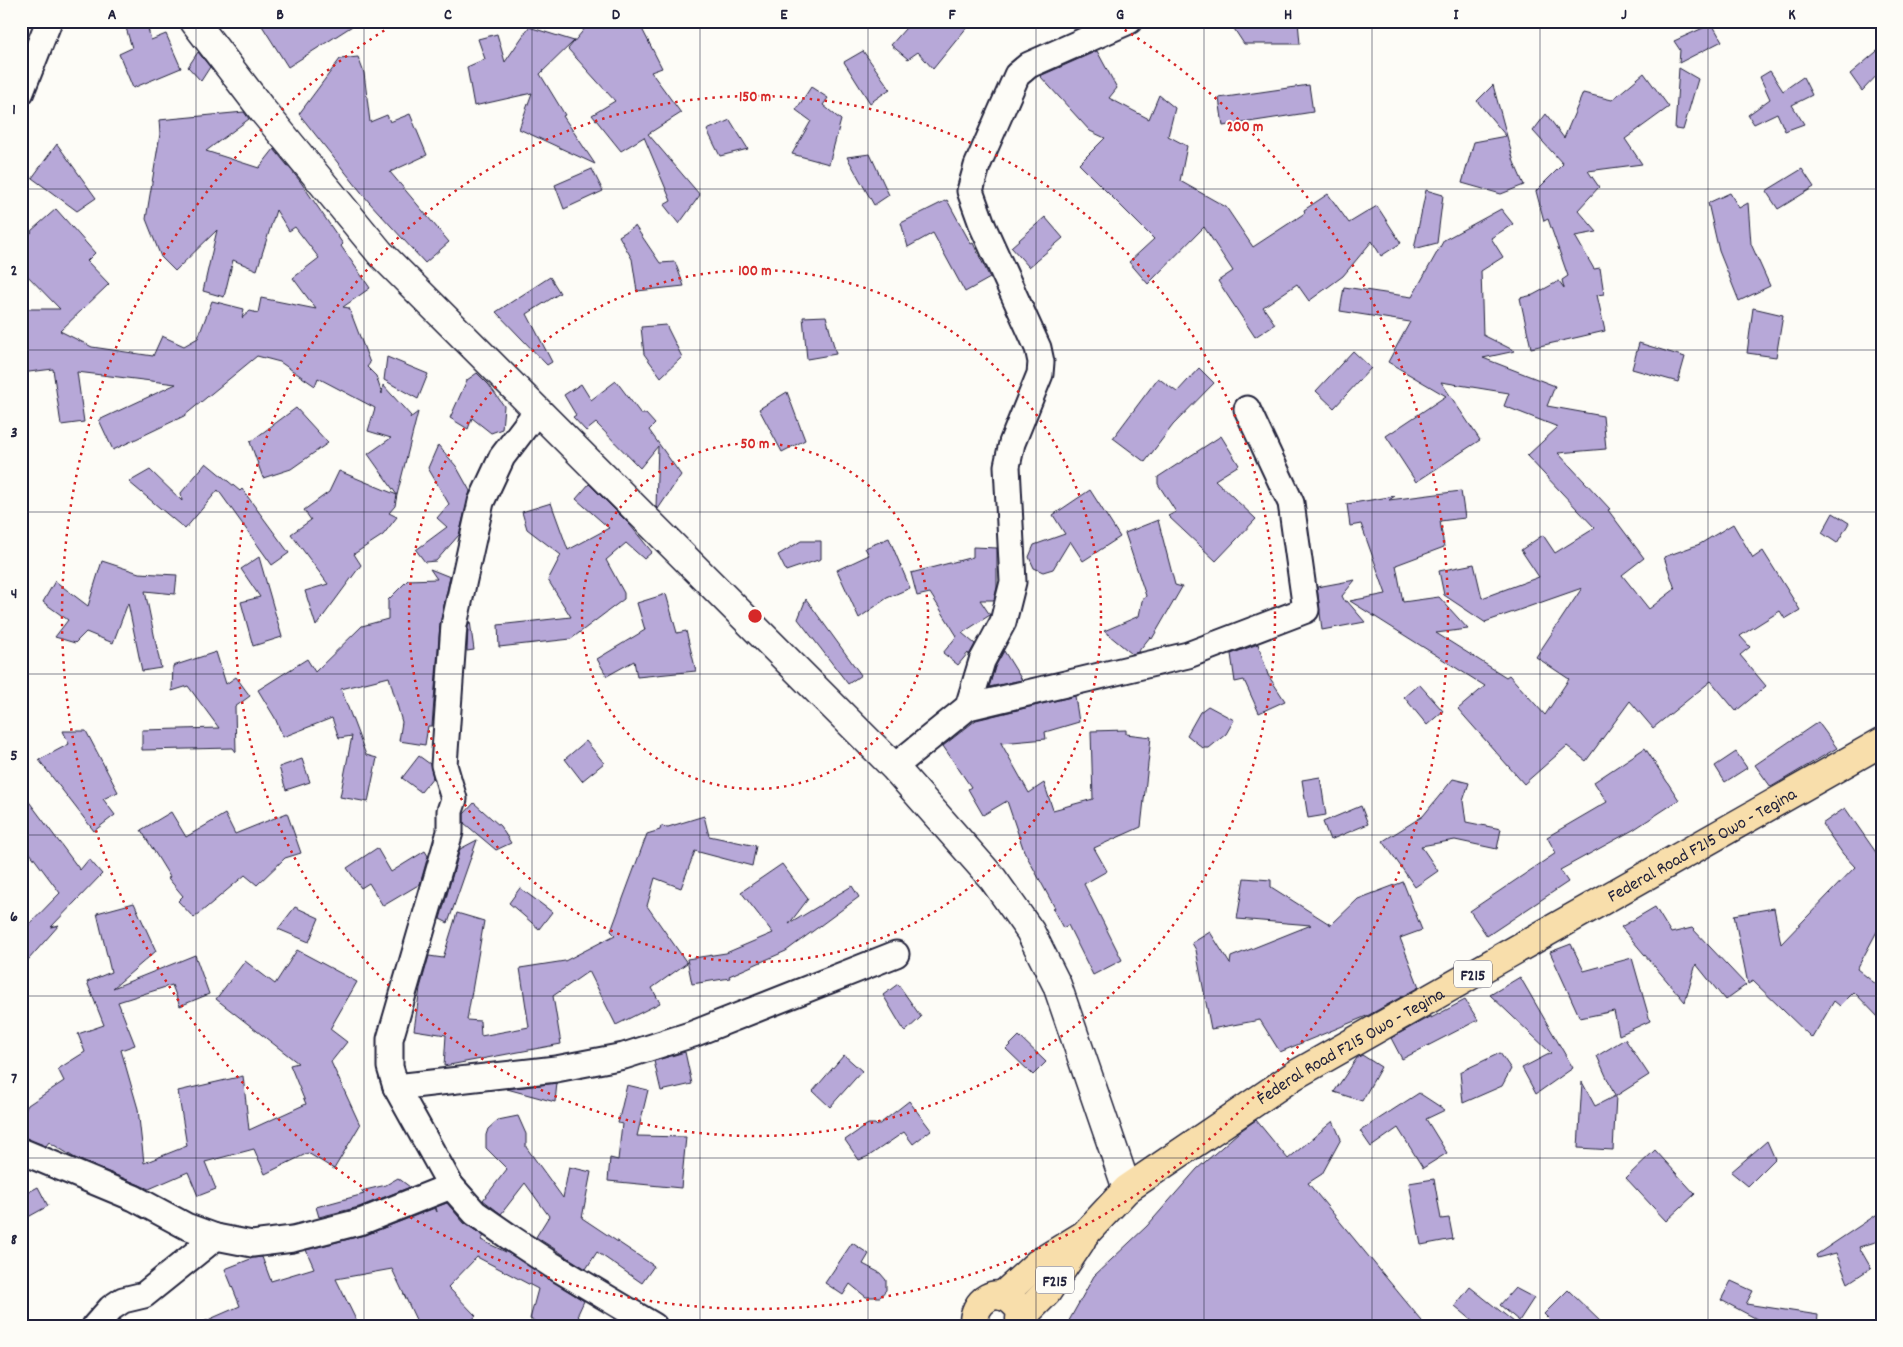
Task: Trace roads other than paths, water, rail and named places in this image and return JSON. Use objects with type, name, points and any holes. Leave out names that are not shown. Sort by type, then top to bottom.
[{"type":"main road","points":[[194,21],[263,111],[380,253],[894,767],[993,880],[1030,931],[1057,985],[1127,1189]]},
{"type":"main road","name":"Federal Road F215 Owo - Tegina","points":[[968,1323],[978,1304],[989,1297],[1002,1296],[1037,1264],[1084,1235],[1127,1189],[1295,1075],[1882,742]]},
{"type":"main road","name":"F215","points":[[1019,1322],[1047,1292],[1084,1235]]},
{"type":"main road","name":"F215","points":[[1002,1296],[1015,1304],[1019,1322]]},
{"type":"street","points":[[21,92],[49,21]]},
{"type":"street","points":[[968,707],[982,661],[1003,622],[1013,582],[1008,466],[1012,443],[1040,374],[1042,362],[1038,348],[982,227],[970,192],[977,166],[1018,75],[1029,65],[1129,21]]},
{"type":"street","points":[[894,767],[968,707],[1188,655],[1306,610],[1291,503],[1247,409]]},
{"type":"street","points":[[537,411],[502,457],[481,502],[454,625],[444,765],[454,799],[450,811],[450,832],[390,1039],[390,1067],[396,1087],[451,1186],[475,1213],[552,1265],[654,1326]]},
{"type":"street","points":[[396,1087],[556,1069],[624,1056],[693,1034],[896,954]]},
{"type":"street","points":[[21,1151],[134,1198],[186,1226],[216,1237],[252,1244],[293,1239],[363,1221],[451,1186]]},
{"type":"street","points":[[95,1326],[111,1308],[123,1300],[144,1295],[216,1237]]}]
